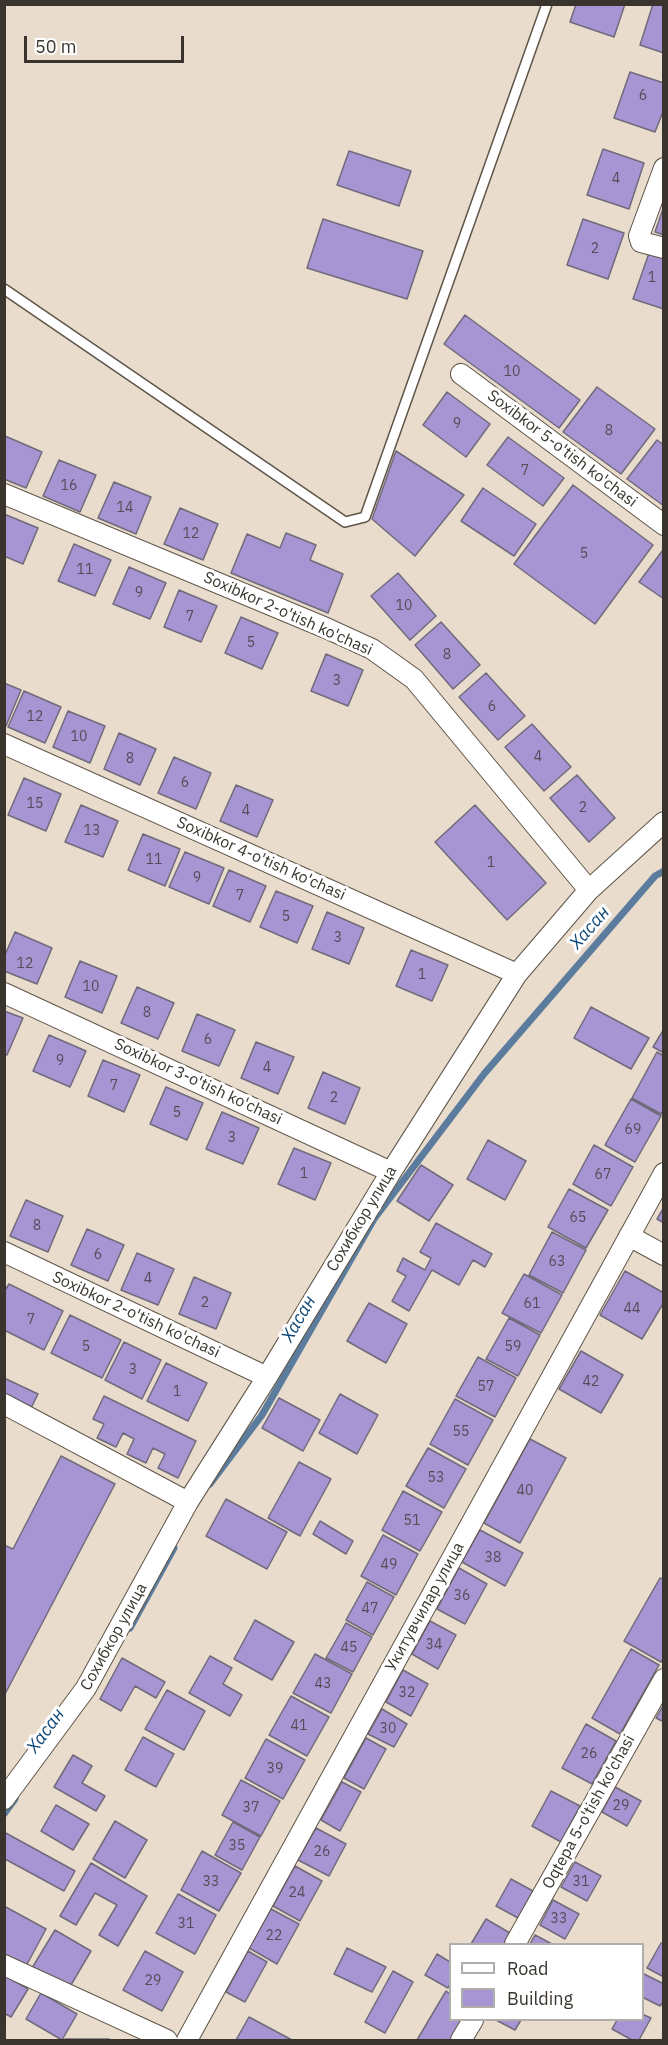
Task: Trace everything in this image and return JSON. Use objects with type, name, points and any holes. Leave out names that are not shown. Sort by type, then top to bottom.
[{"type":"street","points":[[663,168],[639,236],[641,242],[663,248]]},
{"type":"street","name":"Soxibkor 5-o'tish ko'chasi","points":[[461,374],[663,525]]},
{"type":"street","name":"Soxibkor 2-o'tish ko'chasi","points":[[4,494],[372,649],[414,679],[589,890]]},
{"type":"street","name":"Soxibkor 4-o'tish ko'chasi","points":[[4,744],[517,974]]},
{"type":"street","name":"Сохибкор улица","points":[[4,1798],[86,1688],[188,1502],[391,1172],[517,974],[589,890],[663,822]]},
{"type":"street","name":"Soxibkor 3-o'tish ko'chasi","points":[[4,993],[391,1172]]},
{"type":"street","name":"Укитувчилар улица","points":[[187,2040],[663,1173]]},
{"type":"street","points":[[629,1236],[663,1255]]},
{"type":"street","name":"Soxibkor 2-o'tish ko'chasi","points":[[4,1252],[267,1377]]},
{"type":"street","points":[[4,1404],[188,1502]]},
{"type":"street","name":"Oqtepa 5-o'tish ko'chasi","points":[[516,1943],[663,1679]]},
{"type":"street","points":[[4,1965],[167,2040]]},
{"type":"street","points":[[461,2040],[472,2021]]},
{"type":"lane","points":[[4,289],[345,522],[365,517],[547,4]]},
{"type":"building","points":[[576,4],[625,4],[614,37],[570,22]]},
{"type":"building","points":[[653,4],[664,4],[664,53],[640,45]]},
{"type":"building","points":[[630,72],[664,83],[664,109],[655,132],[614,118]]},
{"type":"building","points":[[603,149],[644,163],[629,209],[587,195]]},
{"type":"building","points":[[349,151],[411,171],[399,206],[337,185]]},
{"type":"building","points":[[664,206],[664,235],[655,232]]},
{"type":"building","points":[[323,219],[423,251],[407,299],[307,268]]},
{"type":"building","points":[[583,219],[624,233],[608,279],[567,265]]},
{"type":"building","points":[[649,253],[664,258],[664,309],[633,299]]},
{"type":"building","points":[[465,315],[580,400],[559,428],[444,344]]},
{"type":"building","points":[[597,387],[655,429],[621,474],[563,432]]},
{"type":"building","points":[[447,392],[490,424],[466,457],[423,425]]},
{"type":"building","points":[[5,436],[42,452],[26,488],[4,479]]},
{"type":"building","points":[[508,437],[564,478],[543,506],[487,465]]},
{"type":"building","points":[[657,440],[664,445],[664,506],[627,479]]},
{"type":"building","points":[[396,451],[464,495],[415,556],[372,519]]},
{"type":"building","points":[[59,460],[96,475],[80,512],[43,496]]},
{"type":"building","points":[[114,482],[151,497],[136,534],[98,518]]},
{"type":"building","points":[[573,485],[653,545],[595,624],[514,564]]},
{"type":"building","points":[[483,488],[536,524],[514,556],[461,521]]},
{"type":"building","points":[[180,508],[218,524],[203,560],[164,544]]},
{"type":"building","points":[[4,514],[38,528],[23,564],[4,556]]},
{"type":"building","points":[[286,533],[316,545],[310,560],[343,574],[328,613],[231,573],[247,534],[280,548]]},
{"type":"building","points":[[74,544],[111,560],[95,596],[58,581]]},
{"type":"building","points":[[664,551],[664,599],[639,582]]},
{"type":"building","points":[[129,567],[166,583],[150,619],[113,604]]},
{"type":"building","points":[[398,573],[436,616],[410,640],[371,596]]},
{"type":"building","points":[[179,590],[217,606],[201,642],[164,627]]},
{"type":"building","points":[[241,617],[278,633],[262,669],[225,653]]},
{"type":"building","points":[[441,622],[480,665],[453,689],[415,645]]},
{"type":"building","points":[[326,654],[363,670],[348,706],[311,691]]},
{"type":"building","points":[[486,673],[525,716],[498,740],[459,697]]},
{"type":"building","points":[[4,683],[21,690],[6,726],[4,726]]},
{"type":"building","points":[[24,691],[61,707],[45,743],[8,727]]},
{"type":"building","points":[[68,711],[105,726],[90,763],[53,747]]},
{"type":"building","points":[[532,724],[571,767],[544,791],[505,747]]},
{"type":"building","points":[[119,733],[156,749],[140,785],[104,769]]},
{"type":"building","points":[[174,757],[211,773],[196,809],[158,793]]},
{"type":"building","points":[[577,775],[615,818],[589,842],[550,798]]},
{"type":"building","points":[[24,778],[61,794],[46,831],[8,815]]},
{"type":"building","points":[[236,785],[273,800],[257,837],[220,821]]},
{"type":"building","points":[[81,805],[118,821],[103,857],[65,842]]},
{"type":"building","points":[[475,805],[546,883],[507,920],[435,842]]},
{"type":"building","points":[[143,834],[180,849],[165,886],[128,870]]},
{"type":"building","points":[[185,852],[224,868],[209,904],[169,887]]},
{"type":"building","points":[[229,870],[266,886],[250,922],[213,906]]},
{"type":"building","points":[[276,891],[313,906],[297,943],[260,927]]},
{"type":"building","points":[[327,912],[364,928],[349,964],[312,949]]},
{"type":"building","points":[[15,932],[52,948],[37,984],[4,971],[4,957]]},
{"type":"building","points":[[411,950],[448,965],[432,1001],[396,986]]},
{"type":"building","points":[[80,961],[117,976],[102,1013],[65,997]]},
{"type":"building","points":[[137,987],[174,1003],[158,1039],[121,1023]]},
{"type":"building","points":[[591,1007],[649,1038],[631,1069],[574,1038]]},
{"type":"building","points":[[4,1011],[23,1018],[7,1055],[4,1054]]},
{"type":"building","points":[[197,1014],[235,1030],[219,1066],[182,1051]]},
{"type":"building","points":[[664,1029],[664,1053],[653,1047]]},
{"type":"building","points":[[49,1035],[86,1051],[70,1087],[33,1071]]},
{"type":"building","points":[[256,1042],[294,1057],[278,1094],[241,1078]]},
{"type":"building","points":[[657,1052],[664,1056],[664,1110],[661,1114],[632,1098]]},
{"type":"building","points":[[103,1060],[140,1075],[124,1112],[88,1096]]},
{"type":"building","points":[[323,1072],[360,1088],[345,1124],[308,1108]]},
{"type":"building","points":[[166,1087],[203,1103],[187,1140],[150,1124]]},
{"type":"building","points":[[631,1099],[661,1116],[635,1162],[605,1145]]},
{"type":"building","points":[[222,1112],[259,1128],[243,1164],[206,1149]]},
{"type":"building","points":[[488,1140],[526,1161],[505,1200],[467,1179]]},
{"type":"building","points":[[594,1145],[633,1167],[611,1206],[573,1184]]},
{"type":"building","points":[[294,1148],[331,1163],[315,1200],[278,1184]]},
{"type":"building","points":[[421,1165],[453,1185],[429,1221],[397,1201]]},
{"type":"building","points":[[569,1189],[608,1210],[586,1248],[548,1227]]},
{"type":"building","points":[[26,1200],[63,1216],[48,1252],[10,1236]]},
{"type":"building","points":[[664,1207],[664,1223],[657,1219]]},
{"type":"building","points":[[436,1223],[492,1254],[485,1267],[473,1260],[459,1285],[432,1270],[409,1311],[392,1301],[406,1276],[397,1271],[403,1258],[425,1270],[431,1258],[420,1252]]},
{"type":"building","points":[[87,1229],[124,1245],[108,1281],[71,1265]]},
{"type":"building","points":[[552,1232],[586,1250],[563,1293],[529,1275]]},
{"type":"building","points":[[137,1253],[174,1269],[158,1305],[121,1290]]},
{"type":"building","points":[[625,1271],[664,1293],[664,1302],[642,1339],[600,1315]]},
{"type":"building","points":[[524,1274],[562,1295],[541,1333],[502,1313]]},
{"type":"building","points":[[194,1277],[231,1293],[216,1329],[179,1314]]},
{"type":"building","points":[[9,1284],[63,1311],[44,1350],[4,1330],[4,1292]]},
{"type":"building","points":[[369,1303],[407,1324],[386,1363],[347,1341]]},
{"type":"building","points":[[70,1315],[121,1340],[102,1378],[51,1353]]},
{"type":"building","points":[[509,1318],[540,1335],[518,1376],[486,1359]]},
{"type":"building","points":[[124,1342],[161,1360],[142,1399],[105,1380]]},
{"type":"building","points":[[581,1351],[623,1375],[601,1413],[559,1389]]},
{"type":"building","points":[[478,1357],[516,1378],[495,1417],[456,1396]]},
{"type":"building","points":[[166,1363],[207,1383],[188,1421],[147,1401]]},
{"type":"building","points":[[4,1378],[38,1394],[30,1410],[4,1398]]},
{"type":"building","points":[[340,1394],[378,1415],[357,1454],[319,1433]]},
{"type":"building","points":[[104,1396],[196,1441],[178,1478],[158,1468],[165,1454],[153,1448],[146,1463],[127,1454],[134,1439],[123,1433],[116,1447],[97,1438],[104,1424],[93,1419]]},
{"type":"building","points":[[279,1398],[320,1420],[303,1451],[262,1428]]},
{"type":"building","points":[[455,1399],[493,1420],[468,1465],[430,1444]]},
{"type":"building","points":[[530,1439],[566,1458],[520,1543],[484,1523]]},
{"type":"building","points":[[428,1448],[466,1469],[444,1508],[406,1486]]},
{"type":"building","points":[[61,1456],[115,1484],[4,1696],[4,1545],[13,1549]]},
{"type":"building","points":[[299,1462],[331,1479],[300,1536],[268,1518]]},
{"type":"building","points":[[403,1491],[442,1512],[420,1551],[382,1530]]},
{"type":"building","points":[[226,1499],[287,1532],[267,1569],[206,1536]]},
{"type":"building","points":[[320,1521],[353,1541],[346,1554],[313,1534]]},
{"type":"building","points":[[480,1530],[523,1553],[505,1586],[462,1562]]},
{"type":"building","points":[[383,1535],[418,1554],[396,1595],[361,1576]]},
{"type":"building","points":[[459,1568],[487,1584],[465,1624],[437,1609]]},
{"type":"building","points":[[660,1578],[664,1579],[664,1657],[661,1662],[624,1641]]},
{"type":"building","points":[[367,1582],[394,1597],[373,1635],[346,1620]]},
{"type":"building","points":[[255,1620],[294,1642],[272,1680],[234,1659]]},
{"type":"building","points":[[430,1621],[456,1635],[438,1669],[412,1654]]},
{"type":"building","points":[[346,1623],[372,1637],[353,1672],[326,1658]]},
{"type":"building","points":[[631,1649],[659,1665],[620,1734],[592,1718]]},
{"type":"building","points":[[315,1654],[352,1674],[331,1713],[293,1693]]},
{"type":"building","points":[[210,1656],[232,1668],[223,1684],[242,1695],[230,1716],[189,1693]]},
{"type":"building","points":[[122,1658],[165,1682],[156,1698],[135,1686],[121,1711],[100,1699]]},
{"type":"building","points":[[403,1670],[428,1684],[411,1716],[386,1702]]},
{"type":"building","points":[[167,1690],[205,1711],[184,1750],[145,1729]]},
{"type":"building","points":[[291,1696],[329,1717],[307,1756],[269,1735]]},
{"type":"building","points":[[664,1704],[664,1722],[656,1718]]},
{"type":"building","points":[[382,1709],[407,1724],[394,1747],[368,1734]]},
{"type":"building","points":[[586,1724],[616,1741],[592,1784],[562,1768]]},
{"type":"building","points":[[143,1737],[174,1754],[156,1787],[125,1770]]},
{"type":"building","points":[[366,1738],[386,1749],[364,1789],[344,1778]]},
{"type":"building","points":[[266,1739],[305,1760],[283,1799],[245,1778]]},
{"type":"building","points":[[73,1755],[92,1766],[82,1783],[105,1796],[96,1811],[54,1787]]},
{"type":"building","points":[[241,1780],[280,1801],[261,1836],[222,1815]]},
{"type":"building","points":[[342,1782],[361,1792],[340,1831],[321,1820]]},
{"type":"building","points":[[615,1787],[641,1801],[627,1826],[602,1812]]},
{"type":"building","points":[[551,1791],[580,1806],[561,1842],[532,1826]]},
{"type":"building","points":[[56,1805],[89,1824],[73,1850],[41,1831]]},
{"type":"building","points":[[115,1821],[147,1840],[125,1878],[93,1859]]},
{"type":"building","points":[[233,1822],[260,1837],[242,1870],[215,1855]]},
{"type":"building","points":[[316,1828],[346,1844],[329,1876],[298,1860]]},
{"type":"building","points":[[4,1832],[75,1871],[64,1891],[5,1859],[4,1861]]},
{"type":"building","points":[[202,1851],[241,1873],[219,1911],[181,1890]]},
{"type":"building","points":[[575,1862],[601,1876],[587,1901],[561,1887]]},
{"type":"building","points":[[91,1863],[147,1896],[118,1946],[99,1935],[117,1905],[95,1893],[76,1925],[60,1916]]},
{"type":"building","points":[[295,1866],[322,1881],[300,1921],[273,1906]]},
{"type":"building","points":[[511,1879],[533,1891],[518,1918],[496,1906]]},
{"type":"building","points":[[178,1894],[216,1915],[195,1954],[156,1933]]},
{"type":"building","points":[[553,1900],[579,1914],[565,1939],[540,1925]]},
{"type":"building","points":[[4,1906],[46,1929],[25,1968],[4,1957]]},
{"type":"building","points":[[271,1909],[299,1924],[277,1964],[249,1948]]},
{"type":"building","points":[[486,1919],[510,1933],[505,1943],[472,1943]]},
{"type":"building","points":[[55,1930],[91,1951],[68,1990],[32,1968]]},
{"type":"building","points":[[535,1935],[550,1943],[531,1943]]},
{"type":"building","points":[[661,1943],[664,1945],[664,1977],[647,1968]]},
{"type":"building","points":[[347,1948],[386,1967],[372,1992],[334,1974]]},
{"type":"building","points":[[145,1951],[183,1972],[162,2011],[123,1990]]},
{"type":"building","points":[[248,1951],[267,1962],[245,2002],[226,1992]]},
{"type":"building","points":[[437,1954],[449,1961],[448,1988],[425,1975]]},
{"type":"building","points":[[393,1971],[413,1982],[385,2033],[365,2022]]},
{"type":"building","points":[[644,1974],[664,1984],[664,2001],[660,2006],[644,1998]]},
{"type":"building","points":[[4,1975],[28,1989],[11,2017],[4,2013]]},
{"type":"building","points":[[446,1991],[449,1993],[449,2021],[462,2021],[451,2040],[417,2040]]},
{"type":"building","points":[[41,1993],[77,2014],[62,2040],[26,2019]]},
{"type":"building","points":[[644,2015],[651,2018],[639,2040],[632,2040],[612,2029],[616,2021],[644,2021]]},
{"type":"building","points":[[249,2017],[292,2040],[236,2040]]},
{"type":"building","points":[[498,2021],[520,2021],[515,2030]]},
{"type":"building","points":[[109,2039],[109,2040],[65,2040]]},
{"type":"waterway","name":"Хасан","points":[[210,1484],[262,1415],[374,1219],[484,1074],[655,876],[664,871]]},
{"type":"waterway","name":"Хасан","points":[[130,1628],[174,1548]]},
{"type":"waterway","name":"Хасан","points":[[4,1814],[15,1799]]}]
